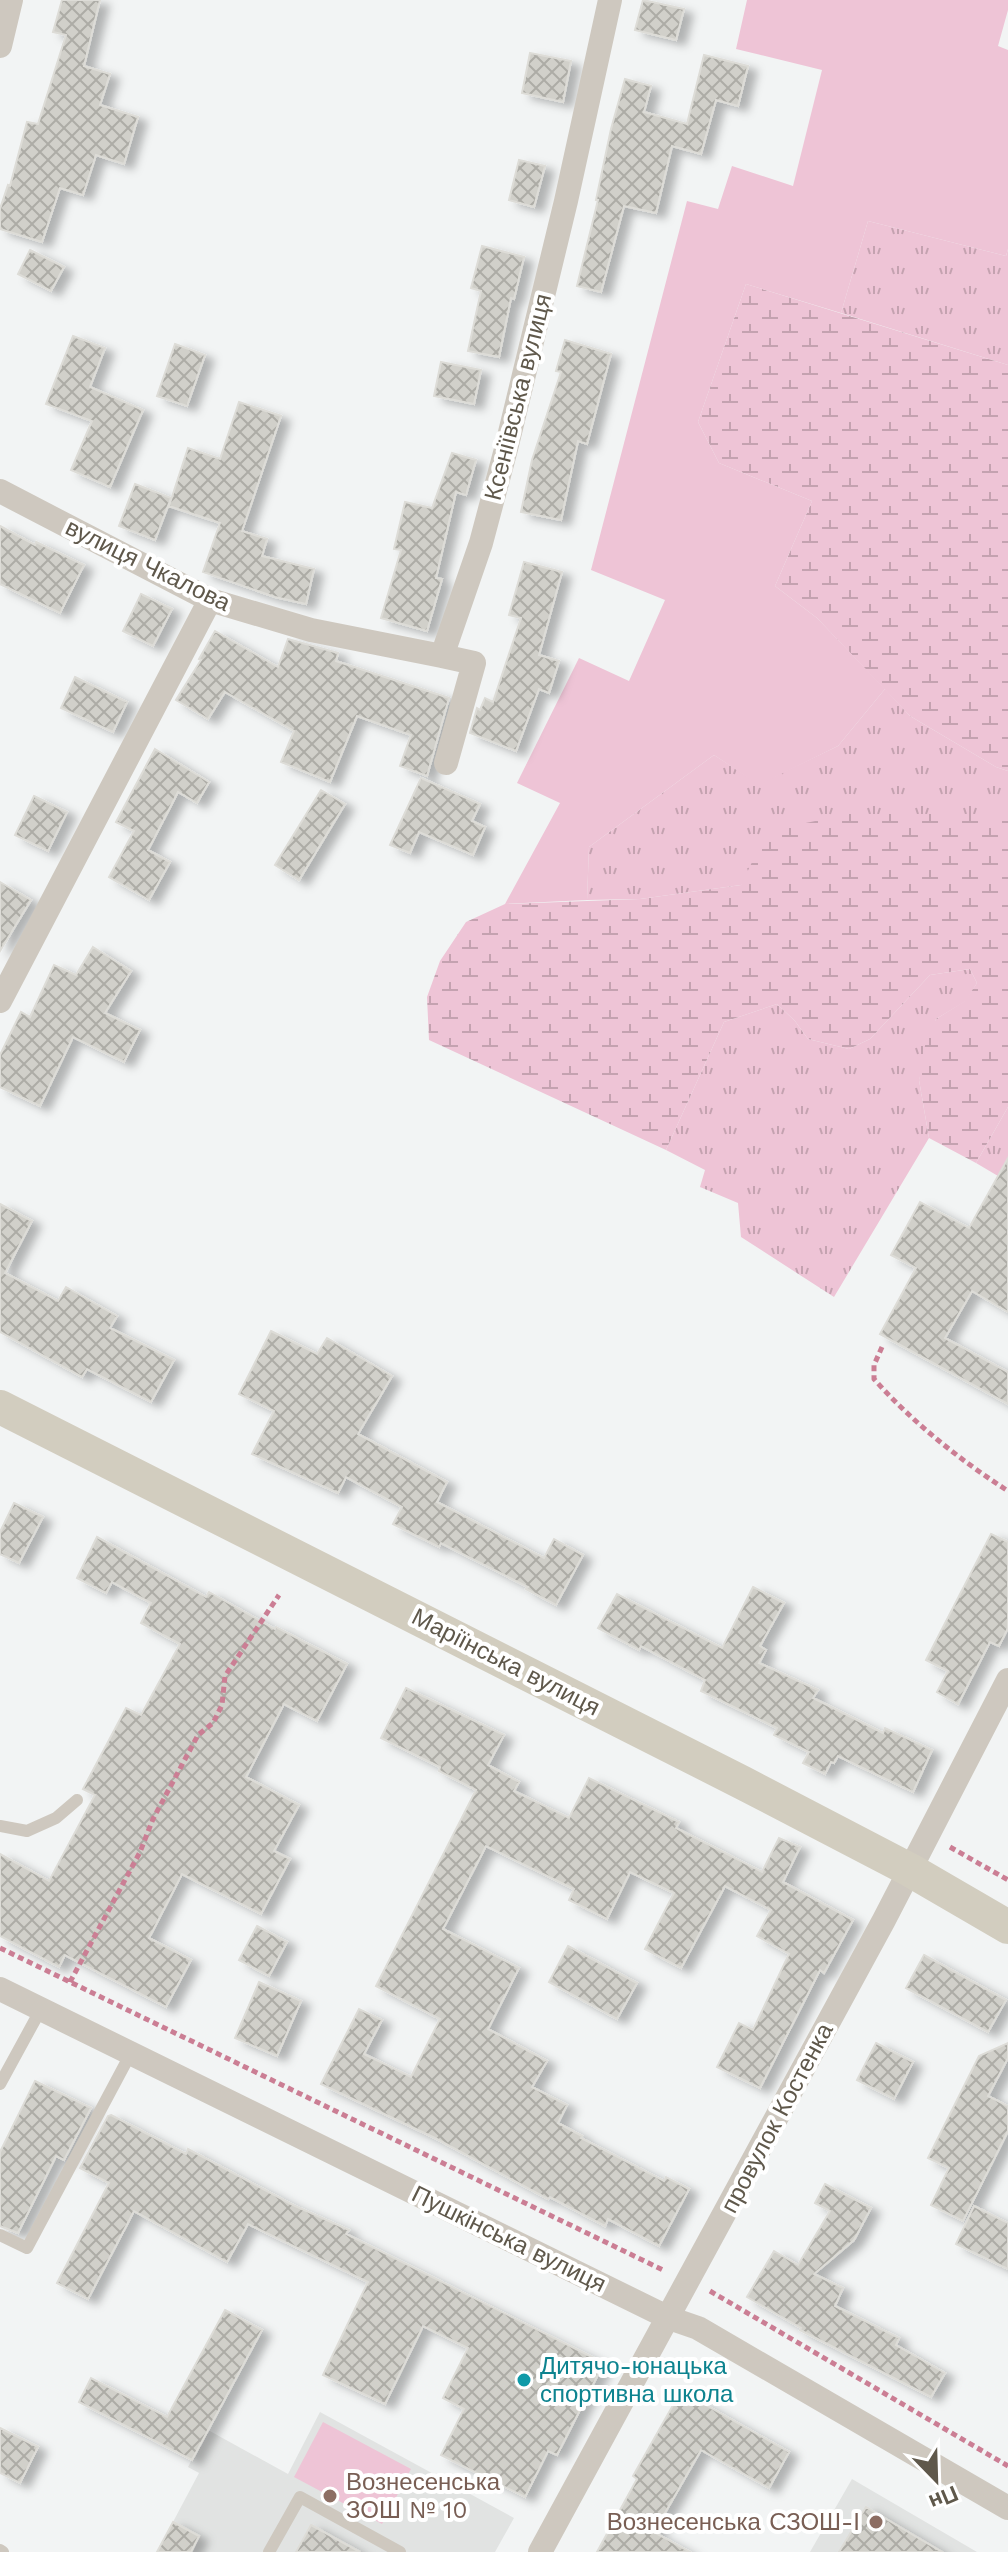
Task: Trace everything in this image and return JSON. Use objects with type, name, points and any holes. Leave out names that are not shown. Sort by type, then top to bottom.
[{"type":"main road","name":"Маріїнська вулиця","points":[[0,1407],[910,1870],[1008,1927]]},
{"type":"street","points":[[0,46],[11,0]]},
{"type":"street","name":"Ксеніївська вулиця","points":[[442,656],[481,543],[506,449],[610,0]]},
{"type":"street","name":"вулиця Чкалова","points":[[0,491],[210,600],[311,630],[442,656]]},
{"type":"street","points":[[0,1001],[210,600]]},
{"type":"street","points":[[442,656],[474,663],[446,763]]},
{"type":"street","name":"провулок Костенка","points":[[540,2552],[929,1835],[1008,1680]]},
{"type":"street","name":"Пушкінська вулиця","points":[[0,1989],[669,2318],[698,2328],[1008,2508]]},
{"type":"lane","points":[[0,1826],[27,1831],[56,1818],[77,1800]]},
{"type":"lane","points":[[0,2084],[41,2009]]},
{"type":"lane","points":[[0,2235],[27,2248],[131,2053]]},
{"type":"lane","points":[[269,2552],[300,2497],[400,2552]]},
{"type":"path","points":[[882,1347],[874,1365],[874,1379],[892,1400],[977,1471],[1008,1491]]},
{"type":"path","points":[[70,1982],[198,1735],[213,1723],[222,1705],[225,1676],[279,1595]]},
{"type":"path","points":[[929,1835],[1008,1880]]},
{"type":"path","points":[[0,1948],[715,2293],[1008,2466]]},
{"type":"shaded area","name":"Вознесенська ЗОШ № 10","points":[[320,2412],[514,2518],[495,2552],[157,2552],[199,2473],[188,2467],[208,2430],[288,2474]]},
{"type":"shaded area","name":"Вознесенська СЗОШ-І","points":[[852,2479],[977,2552],[810,2552]]},
{"type":"green space","points":[[747,0],[1008,0],[998,46],[1008,50],[1008,249],[1006,256],[868,221],[841,313],[746,284],[698,422],[719,463],[812,501],[775,586],[817,618],[885,689],[838,746],[759,785],[714,755],[589,847],[587,900],[505,904],[560,803],[517,783],[579,658],[629,681],[665,600],[591,570],[687,201],[718,209],[732,166],[793,186],[822,70],[736,49]]},
{"type":"green space","points":[[868,221],[1006,256],[1008,249],[1008,365],[841,313]]},
{"type":"green space","points":[[746,284],[1008,365],[1008,771],[910,716],[817,618],[775,586],[812,501],[719,463],[698,422]]},
{"type":"green space","points":[[885,689],[910,716],[1008,771],[1008,814],[849,814],[741,885],[640,899],[587,900],[589,847],[714,755],[759,784],[838,746]]},
{"type":"green space","points":[[849,814],[1008,814],[1008,1107],[976,1163],[929,1138],[919,1080],[926,1040],[936,1019],[965,1001],[977,983],[970,969],[930,975],[870,1039],[849,1049],[808,1039],[777,1004],[724,1022],[666,1150],[429,1040],[427,997],[440,961],[466,922],[505,904],[640,899],[741,885],[767,831]]},
{"type":"green space","points":[[970,969],[977,983],[966,1001],[936,1019],[919,1080],[929,1138],[834,1297],[741,1237],[738,1203],[700,1187],[705,1170],[666,1150],[724,1022],[777,1004],[808,1039],[849,1049],[870,1039],[930,975]]},
{"type":"green space","points":[[1008,1107],[1008,1158],[998,1176],[976,1163]]},
{"type":"green space","points":[[323,2422],[411,2469],[382,2524],[294,2477]]},
{"type":"building","points":[[62,0],[100,0],[84,66],[110,74],[100,105],[138,117],[124,164],[96,155],[83,195],[60,188],[42,242],[0,229],[0,209],[10,186],[27,122],[38,124],[66,35],[53,32]]},
{"type":"building","points":[[643,0],[684,9],[676,40],[635,30]]},
{"type":"building","points":[[530,53],[571,61],[563,102],[522,93]]},
{"type":"building","points":[[704,55],[748,66],[738,106],[716,100],[701,154],[672,146],[656,213],[624,206],[601,292],[577,286],[625,79],[651,86],[644,112],[687,124]]},
{"type":"building","points":[[519,160],[545,166],[534,207],[509,200]]},
{"type":"building","points":[[482,246],[524,257],[514,299],[511,298],[499,357],[468,351],[481,291],[471,288]]},
{"type":"building","points":[[30,250],[64,267],[51,291],[18,274]]},
{"type":"building","points":[[73,336],[105,348],[90,387],[143,410],[110,487],[71,470],[92,421],[46,404]]},
{"type":"building","points":[[565,340],[611,354],[587,444],[578,441],[561,520],[521,512],[532,460],[561,372],[556,371]]},
{"type":"building","points":[[175,344],[205,355],[187,406],[157,396]]},
{"type":"building","points":[[441,362],[481,370],[474,404],[434,396]]},
{"type":"building","points":[[239,402],[281,416],[242,531],[267,539],[262,556],[314,569],[306,604],[275,597],[203,572],[220,523],[169,506],[188,448],[220,459]]},
{"type":"building","points":[[452,453],[476,460],[466,495],[456,492],[436,578],[442,579],[427,631],[381,618],[401,550],[394,549],[405,502],[432,508]]},
{"type":"building","points":[[135,484],[171,498],[155,540],[119,526]]},
{"type":"building","points":[[0,526],[35,545],[36,542],[84,565],[60,613],[0,584]]},
{"type":"building","points":[[524,562],[562,572],[539,655],[559,661],[549,693],[539,689],[516,751],[470,733],[477,708],[480,710],[485,698],[493,702],[521,618],[509,615]]},
{"type":"building","points":[[141,594],[172,609],[153,646],[123,631]]},
{"type":"building","points":[[215,631],[278,667],[288,639],[338,653],[336,661],[449,698],[427,776],[400,766],[411,735],[357,716],[330,782],[281,762],[294,731],[225,692],[208,719],[176,700]]},
{"type":"building","points":[[75,677],[127,702],[113,732],[61,708]]},
{"type":"building","points":[[155,749],[209,782],[197,803],[178,792],[148,850],[170,862],[149,900],[109,877],[134,831],[116,822]]},
{"type":"building","points":[[421,778],[480,804],[472,821],[485,827],[473,855],[419,832],[410,853],[390,845]]},
{"type":"building","points":[[321,790],[345,804],[299,880],[275,865]]},
{"type":"building","points":[[34,796],[67,812],[48,851],[15,835]]},
{"type":"building","points":[[0,882],[31,900],[0,951]]},
{"type":"building","points":[[93,947],[131,971],[105,1013],[140,1030],[124,1062],[73,1037],[40,1106],[0,1087],[0,1055],[21,1012],[30,1017],[54,965],[76,975]]},
{"type":"building","points":[[1008,1158],[1008,1312],[972,1291],[945,1338],[1008,1372],[1008,1404],[880,1334],[916,1268],[891,1255],[920,1202],[969,1228]]},
{"type":"building","points":[[0,1204],[32,1221],[5,1273],[58,1301],[66,1287],[117,1316],[110,1328],[174,1360],[151,1402],[87,1369],[82,1377],[0,1332]]},
{"type":"building","points":[[271,1331],[317,1354],[327,1338],[392,1376],[358,1434],[447,1482],[437,1502],[544,1558],[554,1539],[583,1555],[556,1605],[526,1589],[528,1587],[441,1543],[439,1547],[393,1524],[402,1507],[346,1477],[338,1493],[252,1454],[274,1411],[239,1394]]},
{"type":"building","points":[[14,1503],[43,1517],[19,1563],[0,1554],[0,1532]]},
{"type":"building","points":[[991,1534],[1008,1542],[1008,1628],[999,1646],[990,1642],[958,1704],[937,1692],[948,1671],[926,1660]]},
{"type":"building","points":[[97,1537],[206,1597],[209,1592],[347,1664],[317,1721],[284,1704],[246,1777],[299,1805],[274,1851],[290,1859],[261,1914],[182,1874],[149,1938],[191,1960],[166,2007],[65,1955],[59,1967],[0,1936],[0,1854],[49,1881],[95,1795],[83,1789],[126,1708],[141,1715],[180,1644],[141,1623],[151,1603],[112,1582],[106,1593],[77,1578]]},
{"type":"building","points":[[753,1587],[784,1603],[760,1646],[766,1650],[759,1663],[818,1690],[813,1698],[883,1733],[885,1728],[932,1750],[913,1792],[838,1756],[825,1774],[803,1763],[809,1752],[774,1735],[777,1728],[701,1691],[705,1680],[641,1646],[639,1650],[598,1628],[617,1594],[722,1648]]},
{"type":"building","points":[[406,1688],[504,1735],[488,1765],[519,1782],[514,1791],[569,1818],[589,1778],[679,1822],[676,1828],[762,1872],[779,1838],[800,1847],[783,1882],[853,1920],[824,1973],[820,1970],[760,2088],[717,2067],[739,2023],[753,2030],[789,1954],[757,1936],[771,1910],[725,1886],[681,1968],[645,1949],[674,1893],[630,1872],[607,1919],[569,1900],[574,1889],[486,1846],[443,1929],[519,1968],[488,2029],[547,2061],[532,2087],[567,2105],[558,2123],[664,2181],[666,2177],[689,2189],[659,2246],[608,2219],[605,2226],[550,2197],[548,2199],[435,2138],[321,2084],[359,2009],[382,2020],[364,2054],[411,2077],[440,2019],[376,1986],[476,1790],[439,1771],[440,1767],[381,1738]]},
{"type":"building","points":[[257,1926],[287,1942],[269,1976],[239,1960]]},
{"type":"building","points":[[568,1946],[637,1983],[617,2019],[549,1982]]},
{"type":"building","points":[[924,1955],[1006,2000],[988,2032],[906,1988]]},
{"type":"building","points":[[259,1982],[301,2001],[277,2056],[235,2038]]},
{"type":"building","points":[[876,2043],[913,2062],[894,2099],[857,2080]]},
{"type":"building","points":[[1008,2043],[1008,2058],[988,2096],[1008,2106],[1008,2131],[963,2221],[931,2205],[949,2168],[928,2158],[979,2056]]},
{"type":"building","points":[[35,2081],[91,2108],[64,2160],[56,2156],[18,2233],[0,2226],[0,2152]]},
{"type":"building","points":[[111,2115],[186,2154],[188,2149],[293,2205],[349,2230],[346,2234],[604,2363],[557,2455],[548,2451],[525,2497],[441,2455],[464,2409],[443,2398],[468,2348],[423,2326],[385,2404],[323,2375],[368,2282],[248,2224],[227,2262],[134,2211],[88,2299],[57,2283],[109,2183],[80,2168]]},
{"type":"building","points":[[825,2184],[871,2208],[854,2240],[814,2274],[843,2288],[835,2306],[899,2338],[896,2345],[945,2373],[931,2397],[800,2330],[747,2297],[774,2251],[798,2265],[830,2211],[815,2203]]},
{"type":"building","points":[[974,2206],[1008,2223],[1008,2269],[956,2244]]},
{"type":"building","points":[[225,2310],[262,2330],[192,2460],[79,2402],[91,2378],[167,2417]]},
{"type":"building","points":[[681,2391],[789,2452],[769,2488],[701,2450],[654,2532],[690,2552],[597,2552],[637,2479],[633,2476]]},
{"type":"building","points":[[0,2428],[38,2447],[20,2483],[0,2473]]},
{"type":"building","name":"Вознесенська СЗОШ-І","points":[[866,2507],[942,2552],[839,2552]]},
{"type":"building","points":[[173,2522],[199,2536],[191,2552],[157,2552]]},
{"type":"building","points":[[311,2525],[360,2552],[296,2552]]},
{"type":"place","name":"Дитячо-юнацька спортивна школа","points":[[524,2380]]},
{"type":"place","name":"Вознесенська ЗОШ № 10","points":[[330,2496]]},
{"type":"place","name":"Вознесенська СЗОШ-І","points":[[876,2522]]}]
